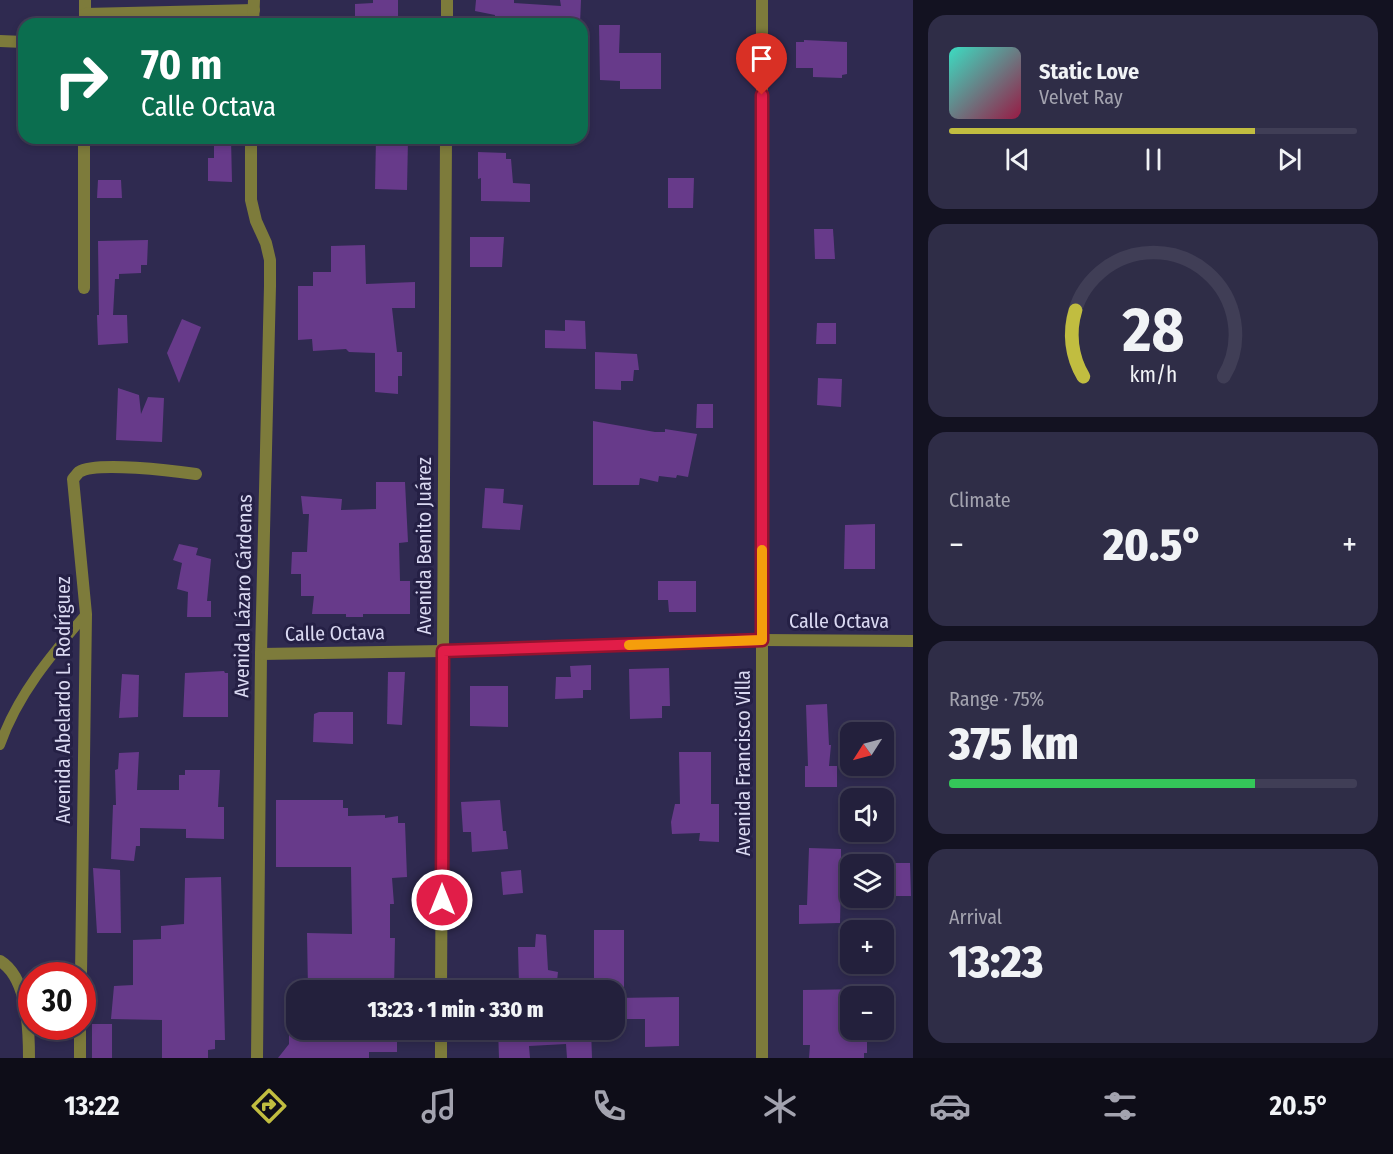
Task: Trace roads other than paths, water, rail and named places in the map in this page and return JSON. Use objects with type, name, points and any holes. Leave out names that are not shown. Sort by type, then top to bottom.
[{"type":"street","points":[[85,0],[85,18]]},
{"type":"street","points":[[447,0],[447,18]]},
{"type":"street","name":"Avenida Francisco Villa","points":[[762,0],[762,1058]]},
{"type":"street","points":[[97,18],[254,5]]},
{"type":"street","points":[[0,41],[18,42]]},
{"type":"street","points":[[84,144],[84,288]]},
{"type":"street","name":"Avenida Lázaro Cárdenas","points":[[251,144],[251,200],[270,260],[261,654],[257,1058]]},
{"type":"street","name":"Avenida Benito Juárez","points":[[441,980],[446,144]]},
{"type":"street","name":"Avenida Abelardo L. Rodríguez","points":[[81,962],[86,614],[73,479],[80,471],[91,469],[154,468],[196,474]]},
{"type":"street","name":"Calle Octava","points":[[261,654],[443,651],[762,640],[913,641]]},
{"type":"street","points":[[0,961],[18,982],[26,1008],[29,1058]]},
{"type":"street","points":[[80,1040],[80,1058]]},
{"type":"street","points":[[441,1040],[441,1058]]},
{"type":"lane","points":[[0,746],[6,729],[41,668],[86,614]]}]
